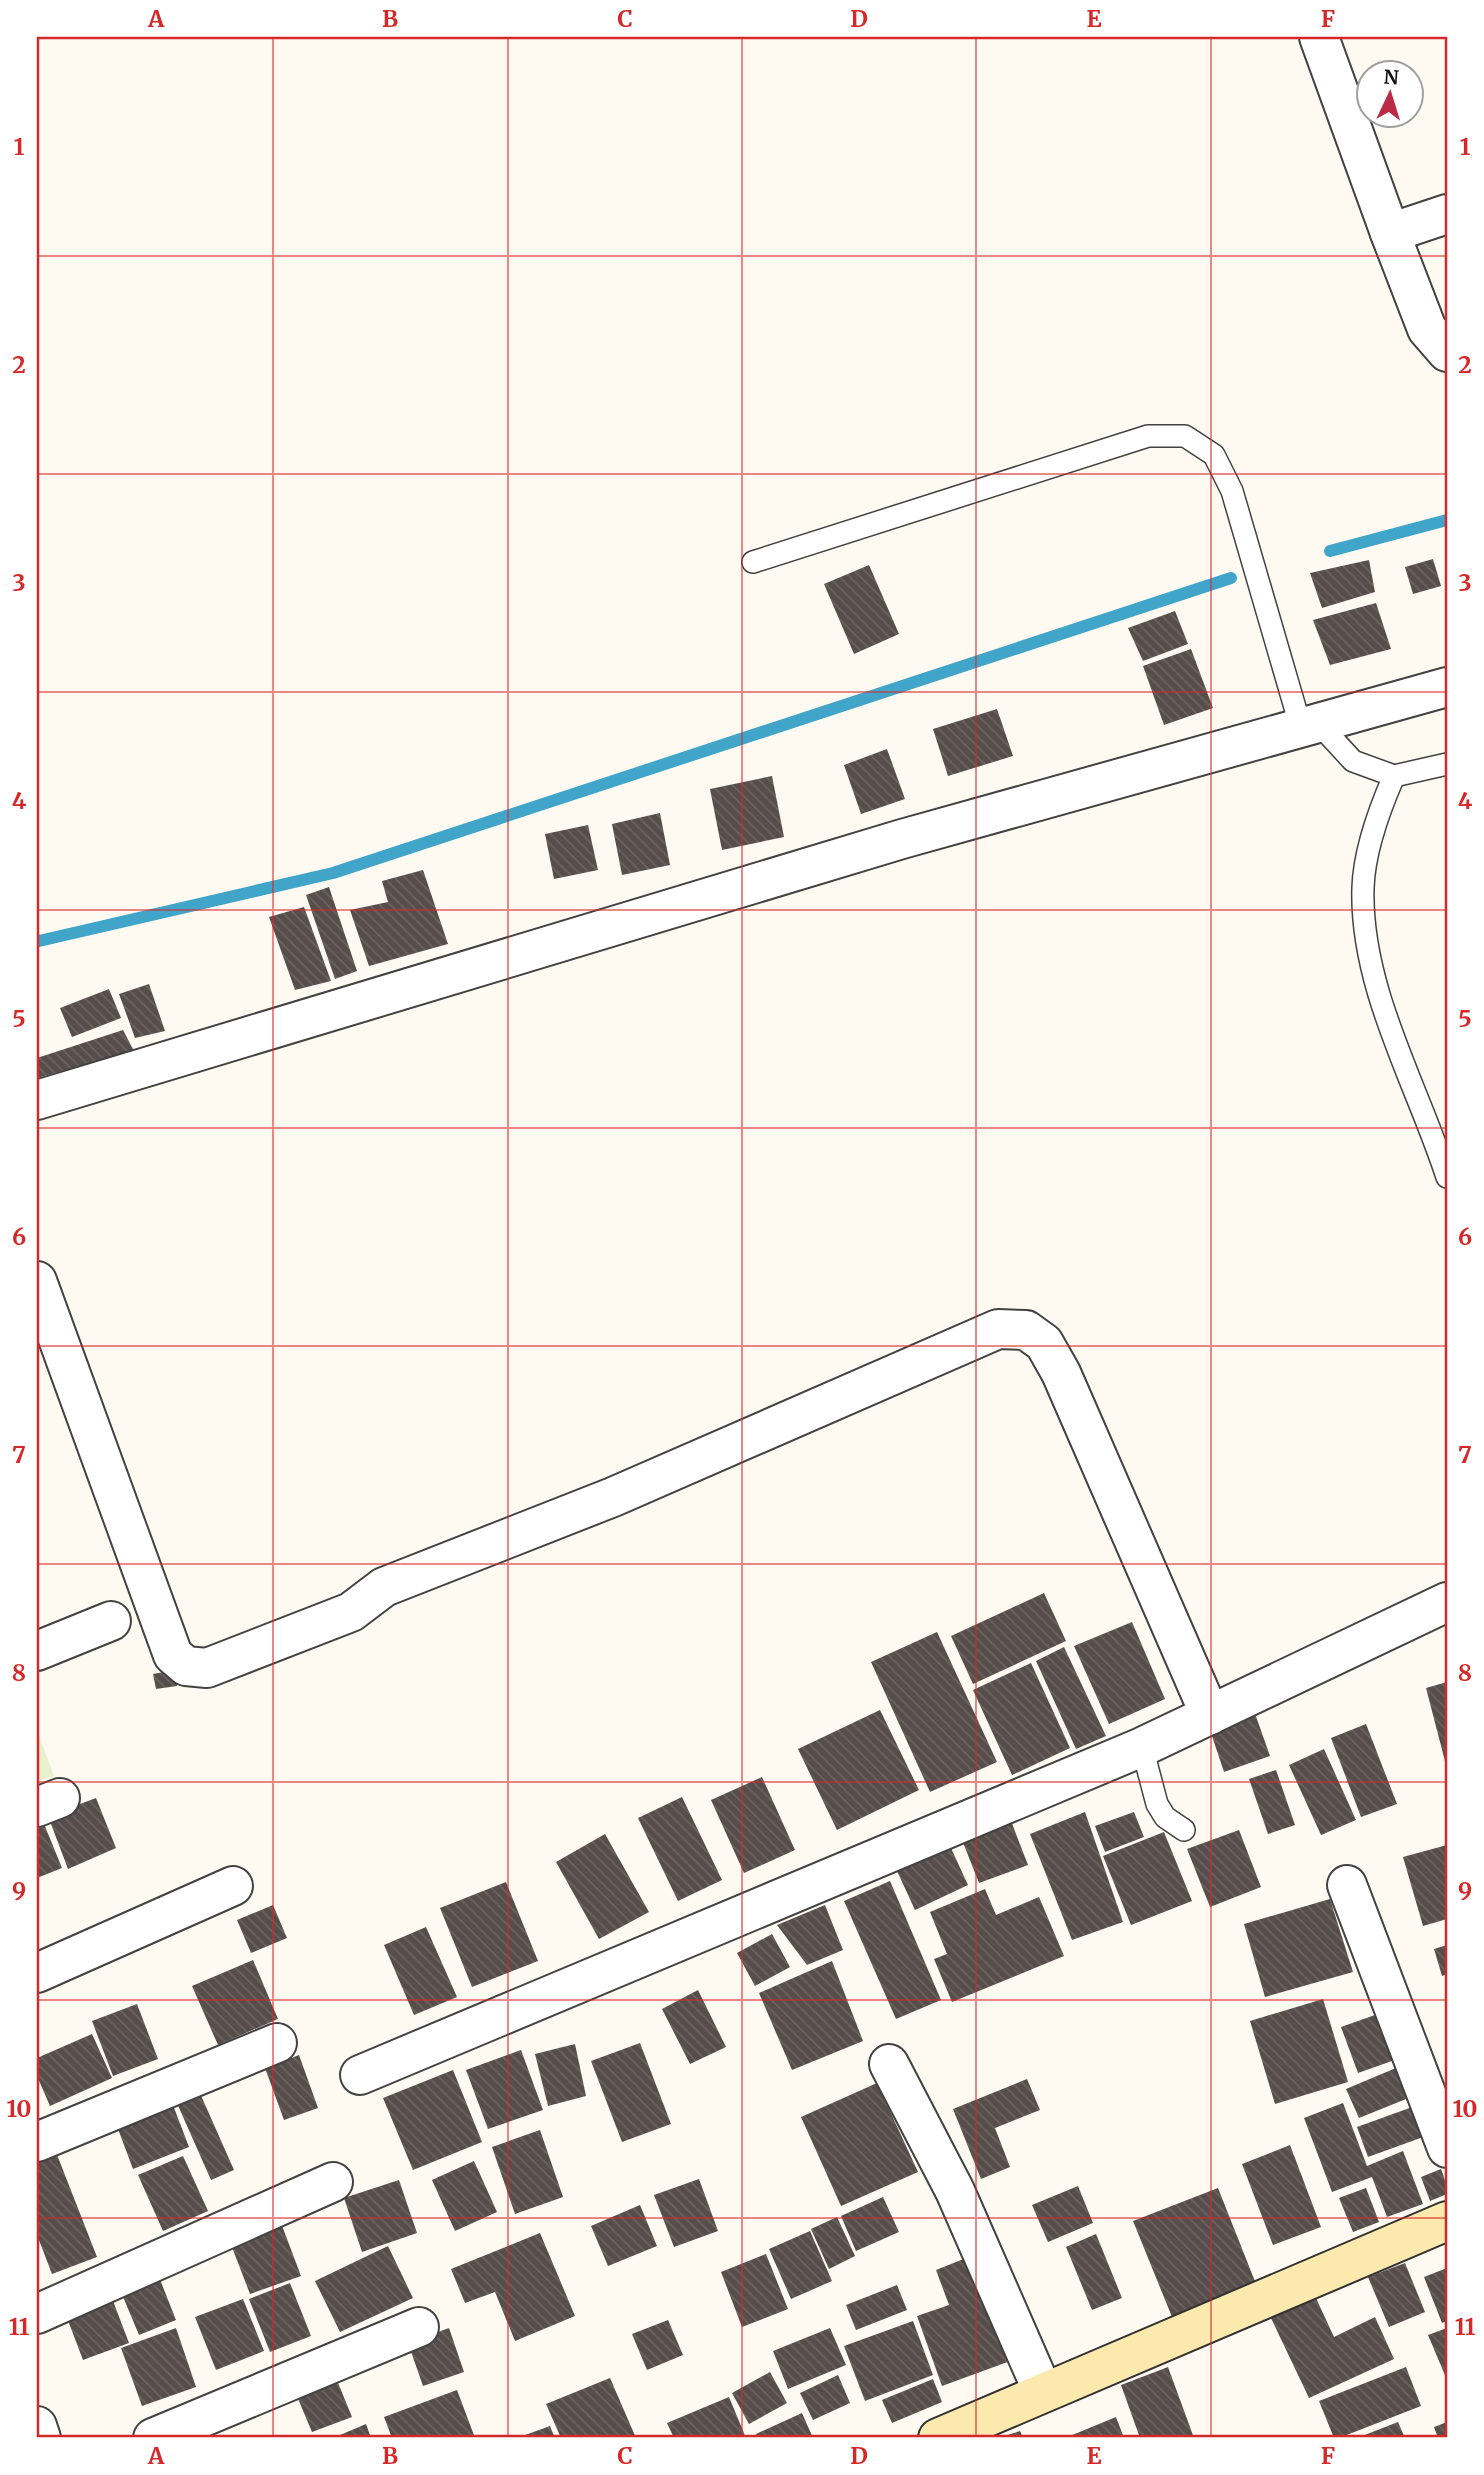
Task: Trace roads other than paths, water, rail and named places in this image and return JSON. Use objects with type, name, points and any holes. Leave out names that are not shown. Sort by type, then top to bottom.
[{"type":"street","points":[[1319,37],[1427,329],[1447,352]]},
{"type":"street","points":[[1390,233],[1447,214]]},
{"type":"street","points":[[37,1100],[902,839],[1442,691]]},
{"type":"street","points":[[37,1282],[173,1654],[186,1666],[206,1668],[351,1612],[383,1587],[613,1497],[998,1329],[1026,1330],[1044,1343],[1061,1373],[1210,1715]]},
{"type":"street","points":[[360,2075],[1142,1747],[1447,1602]]},
{"type":"street","points":[[37,1651],[111,1622]]},
{"type":"street","points":[[1347,1885],[1447,2148]]},
{"type":"street","points":[[37,1973],[233,1886]]},
{"type":"street","points":[[37,2142],[277,2043]]},
{"type":"street","points":[[889,2064],[955,2191],[1043,2392]]},
{"type":"street","points":[[37,2314],[333,2182]]},
{"type":"street","points":[[938,2438],[1447,2221]]},
{"type":"street","points":[[153,2438],[419,2327]]},
{"type":"street","points":[[37,2426],[41,2438]]},
{"type":"lane","points":[[753,562],[1148,436],[1185,436],[1214,455],[1232,491],[1310,726],[1353,761],[1394,776],[1447,764]]},
{"type":"lane","points":[[1394,776],[1376,817],[1363,886],[1365,938],[1378,995],[1441,1145],[1447,1177]]},
{"type":"lane","points":[[1142,1747],[1157,1804],[1166,1817],[1184,1830]]},
{"type":"waterway","points":[[1330,551],[1447,520]]},
{"type":"waterway","points":[[37,940],[333,873],[1231,578]]}]
